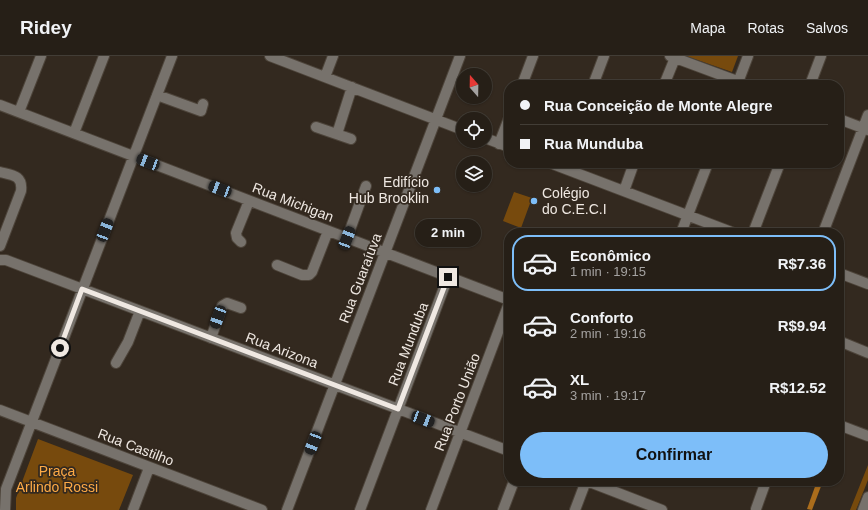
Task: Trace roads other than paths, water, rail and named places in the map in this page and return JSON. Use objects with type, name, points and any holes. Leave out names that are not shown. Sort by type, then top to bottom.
[{"type":"street","points":[[19,112],[41,56]]},
{"type":"street","points":[[74,133],[104,56]]},
{"type":"street","points":[[4,510],[6,489],[172,56]]},
{"type":"street","points":[[270,56],[456,127]]},
{"type":"street","points":[[325,77],[332,56]]},
{"type":"street","name":"Rua Guaraíuva","points":[[287,510],[460,56]]},
{"type":"street","points":[[524,80],[533,56]]},
{"type":"street","points":[[595,80],[604,56]]},
{"type":"street","points":[[742,80],[748,56]]},
{"type":"street","points":[[812,80],[821,56]]},
{"type":"street","points":[[665,80],[672,57],[731,80]]},
{"type":"street","points":[[337,134],[352,87]]},
{"type":"street","points":[[157,95],[204,110]]},
{"type":"street","name":"Rua Michigan","points":[[0,105],[504,298]]},
{"type":"street","points":[[825,228],[866,129],[868,115]]},
{"type":"street","points":[[844,121],[866,129]]},
{"type":"street","points":[[316,127],[351,139]]},
{"type":"street","points":[[499,144],[504,131]]},
{"type":"street","points":[[492,141],[504,146]]},
{"type":"street","points":[[569,168],[624,191],[721,228]]},
{"type":"street","points":[[624,191],[632,168]]},
{"type":"street","points":[[683,228],[706,168]]},
{"type":"street","points":[[755,228],[778,168]]},
{"type":"street","points":[[0,172],[17,177],[22,185],[21,191],[2,233],[0,246]]},
{"type":"street","points":[[347,238],[366,186]]},
{"type":"street","points":[[241,242],[237,238],[236,233],[249,201]]},
{"type":"street","points":[[277,265],[302,275],[309,275],[312,272],[328,231]]},
{"type":"street","name":"Rua Arizona","points":[[0,260],[6,260],[504,449]]},
{"type":"street","points":[[844,275],[868,284]]},
{"type":"street","name":"Rua Munduba","points":[[360,510],[448,277]]},
{"type":"street","points":[[211,338],[222,306],[228,303],[241,308]]},
{"type":"street","points":[[116,363],[128,342],[140,311]]},
{"type":"street","name":"Rua Porto União","points":[[431,510],[504,316]]},
{"type":"street","points":[[844,343],[868,353]]},
{"type":"street","name":"Rua Castilho","points":[[0,410],[262,510]]},
{"type":"street","points":[[844,427],[868,436]]},
{"type":"street","points":[[133,510],[149,468]]},
{"type":"street","points":[[503,510],[512,486]]},
{"type":"street","points":[[575,510],[584,486]]},
{"type":"street","points":[[599,486],[662,510]]},
{"type":"street","points":[[756,509],[764,486]]},
{"type":"street","points":[[863,510],[868,497]]},
{"type":"place","name":"Edifício Hub Brooklin","points":[[437,190]]},
{"type":"place","name":"Colégio do C.E.C.I","points":[[534,201]]},
{"type":"park label","name":"Praça Arlindo Rossi","points":[[57,480]]}]
